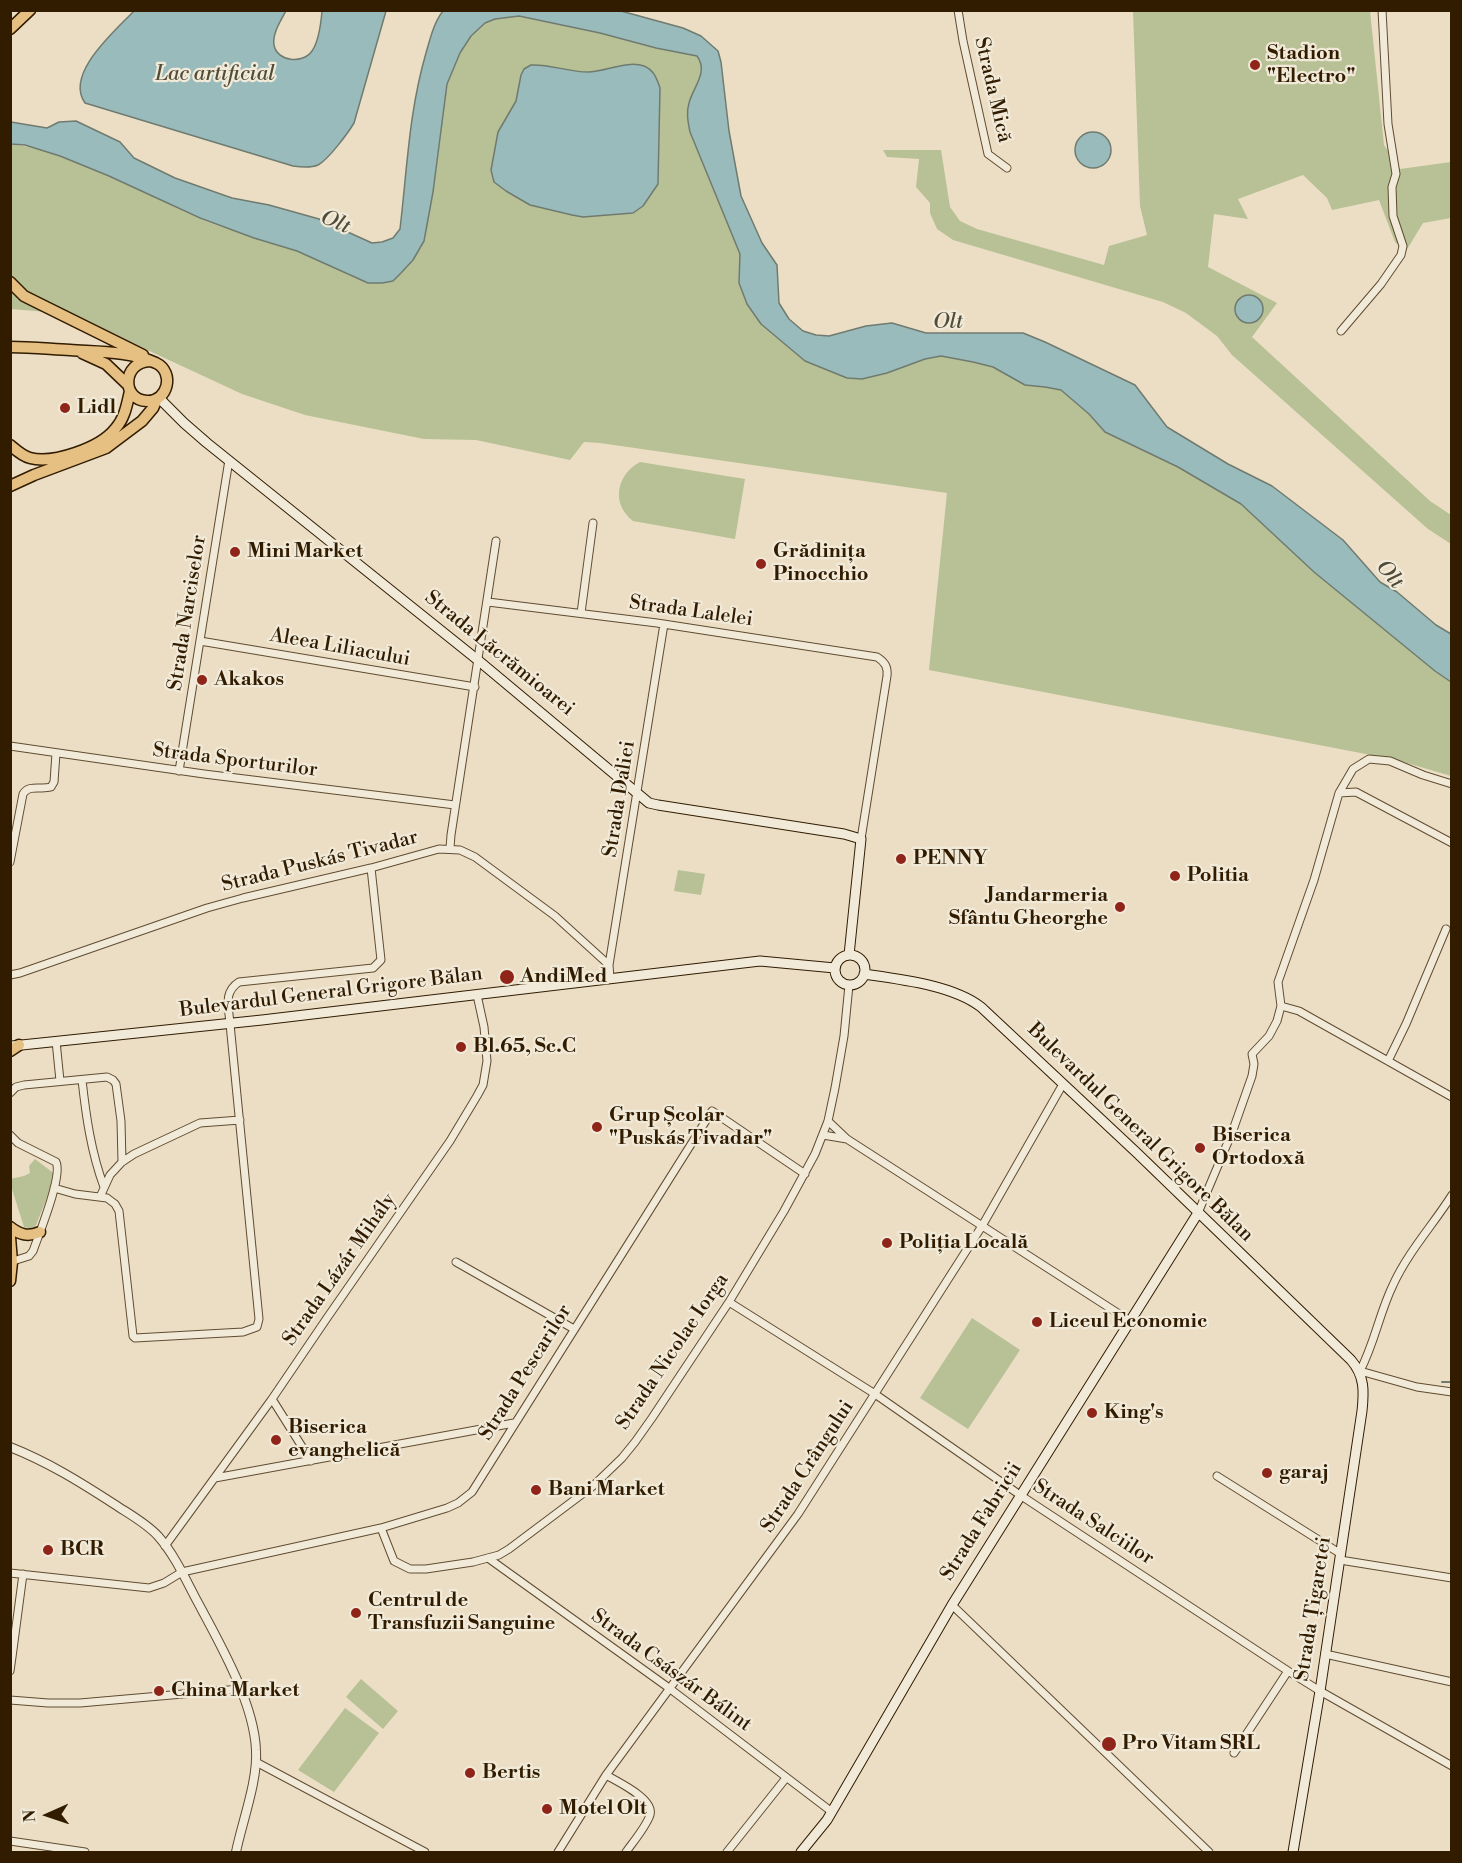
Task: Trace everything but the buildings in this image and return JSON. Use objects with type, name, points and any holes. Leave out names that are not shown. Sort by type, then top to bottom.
[{"type":"main road","points":[[10,29],[30,10]]},
{"type":"main road","points":[[10,17],[10,29]]},
{"type":"main road","points":[[10,282],[33,302],[132,349],[153,362],[165,371],[168,382],[153,408],[142,421],[106,448],[10,486]]},
{"type":"main road","points":[[10,346],[119,353],[153,362]]},
{"type":"main road","points":[[70,350],[84,353],[105,364],[139,399],[145,401],[158,398]]},
{"type":"main road","points":[[10,445],[30,458],[45,459],[75,453],[99,442],[117,427],[124,413],[129,388],[128,378],[133,367],[144,362],[153,362]]},
{"type":"main road","name":"Strada Lăcrămioarei","points":[[158,398],[183,423],[479,661],[649,802],[832,832],[861,839]]},
{"type":"main road","points":[[849,955],[861,839]]},
{"type":"main road","points":[[849,955],[861,961],[864,965],[864,974],[858,982],[849,985],[837,978],[835,968],[838,961],[849,955]]},
{"type":"main road","name":"Bulevardul General Grigore Bălan","points":[[13,1048],[56,1041],[230,1024],[760,961],[835,968]]},
{"type":"main road","name":"Bulevardul General Grigore Bălan","points":[[864,974],[944,990],[973,1001],[1352,1360],[1360,1371]]},
{"type":"main road","name":"Strada Fabricii","points":[[801,1852],[832,1812],[952,1605],[1198,1213]]},
{"type":"main road","points":[[10,1227],[22,1234],[33,1235],[40,1232]]},
{"type":"main road","points":[[10,1237],[10,1281]]},
{"type":"main road","name":"Strada Țigaretei","points":[[1293,1852],[1320,1691],[1363,1402],[1363,1382],[1360,1371]]},
{"type":"street","name":"Strada Mică","points":[[958,10],[988,154],[1007,168]]},
{"type":"street","points":[[1341,331],[1381,284],[1401,255],[1402,246],[1393,216],[1392,188],[1396,174],[1388,124],[1382,10]]},
{"type":"street","name":"Strada Narciselor","points":[[179,771],[229,460]]},
{"type":"street","points":[[581,613],[593,523]]},
{"type":"street","points":[[496,541],[450,848],[469,853],[505,879],[555,916],[609,965]]},
{"type":"street","name":"Strada Lalelei","points":[[488,602],[664,624],[877,657],[885,664],[887,676],[861,839]]},
{"type":"street","name":"Strada Daliei","points":[[610,978],[609,965],[664,624]]},
{"type":"street","name":"Aleea Liliacului","points":[[200,641],[475,687]]},
{"type":"street","name":"Strada Sporturilor","points":[[10,746],[179,771],[455,805]]},
{"type":"street","points":[[10,862],[22,794],[31,788],[51,787],[54,783],[56,753]]},
{"type":"street","points":[[1198,1213],[1233,1130],[1252,1076],[1254,1064],[1252,1054],[1269,1036],[1277,1021],[1281,1006],[1278,982],[1314,880],[1338,793],[1353,769],[1369,759],[1390,761],[1452,784]]},
{"type":"street","points":[[1338,793],[1356,792],[1452,843]]},
{"type":"street","name":"Strada Puskás Tivadar","points":[[10,975],[207,908],[371,868],[426,852],[450,848]]},
{"type":"street","points":[[54,1188],[112,1201],[119,1211],[133,1336],[137,1338],[217,1334],[251,1330],[256,1327],[259,1319],[230,1024],[229,992],[232,986],[239,982],[373,968],[381,960],[371,868]]},
{"type":"street","points":[[1388,1061],[1446,929]]},
{"type":"street","name":"Strada Nicolae Iorga","points":[[381,1528],[394,1561],[410,1569],[444,1567],[488,1558],[509,1549],[593,1486],[622,1458],[652,1418],[729,1302],[805,1174],[828,1121],[840,1063],[849,985]]},
{"type":"street","name":"Strada Lázár Mihály","points":[[165,1546],[272,1399],[450,1141],[483,1085],[487,1072],[486,1047],[477,994]]},
{"type":"street","points":[[1281,1006],[1299,1011],[1452,1097]]},
{"type":"street","points":[[56,1041],[60,1081]]},
{"type":"street","points":[[10,1093],[16,1087],[24,1085],[107,1077],[113,1080],[116,1084],[121,1121],[122,1162]]},
{"type":"street","points":[[82,1080],[95,1161],[104,1187]]},
{"type":"street","name":"Strada Crângului","points":[[558,1852],[606,1775],[743,1592],[798,1514],[982,1226],[1063,1084]]},
{"type":"street","name":"Strada Pescarilor","points":[[10,1573],[149,1588],[164,1583],[182,1572],[381,1528],[447,1508],[466,1498],[712,1111],[805,1174]]},
{"type":"street","points":[[100,1197],[110,1175],[122,1162],[134,1154],[200,1123],[240,1120]]},
{"type":"street","points":[[828,1121],[847,1139],[1130,1321]]},
{"type":"street","points":[[10,1135],[18,1143],[57,1162],[59,1168],[40,1232],[29,1256],[11,1262]]},
{"type":"street","points":[[823,1135],[847,1139]]},
{"type":"street","points":[[1452,1195],[1406,1260],[1393,1283],[1382,1311],[1376,1337],[1360,1371],[1417,1387],[1452,1392]]},
{"type":"street","points":[[456,1262],[574,1329]]},
{"type":"street","name":"Strada Salciilor","points":[[729,1302],[875,1394],[1020,1495],[1288,1671],[1452,1766]]},
{"type":"street","points":[[272,1399],[311,1461]]},
{"type":"street","points":[[215,1478],[514,1423]]},
{"type":"street","points":[[10,1448],[28,1454],[66,1473],[135,1518],[152,1531],[182,1572],[226,1656],[240,1689],[255,1740],[256,1762],[236,1852]]},
{"type":"street","points":[[1217,1476],[1340,1557],[1452,1578]]},
{"type":"street","name":"Strada Császár Bálint","points":[[488,1558],[669,1688],[832,1812]]},
{"type":"street","points":[[10,1671],[23,1574]]},
{"type":"street","points":[[952,1605],[1209,1852]]},
{"type":"street","points":[[1325,1654],[1452,1682]]},
{"type":"street","points":[[1234,1753],[1288,1671]]},
{"type":"street","points":[[10,1700],[64,1704],[240,1689]]},
{"type":"street","points":[[256,1762],[425,1852]]},
{"type":"street","points":[[606,1775],[646,1800],[650,1807],[650,1815],[626,1852]]},
{"type":"street","points":[[727,1852],[786,1778]]},
{"type":"street","points":[[10,1841],[85,1852]]},
{"type":"green space","points":[[1133,11],[1370,11],[1384,145],[1400,169],[1451,162],[1451,218],[1423,223],[1406,251],[1395,242],[1379,200],[1332,210],[1327,198],[1303,175],[1238,199],[1248,219],[1214,214],[1208,267],[1277,303],[1252,337],[1430,501],[1451,515],[1451,544],[1428,529],[1232,355],[1217,336],[1186,313],[1163,302],[953,240],[937,229],[930,213],[930,203],[916,187],[919,159],[887,157],[883,150],[941,150],[950,207],[960,221],[977,229],[1104,265],[1109,246],[1147,235],[1140,206]]},
{"type":"green space","points":[[519,16],[697,56],[701,74],[688,107],[690,132],[740,254],[740,284],[747,304],[761,324],[805,361],[847,378],[863,379],[941,356],[993,367],[1025,385],[1061,390],[1089,414],[1105,432],[1178,467],[1241,504],[1314,572],[1451,682],[1451,776],[1397,760],[929,670],[947,493],[600,443],[584,442],[570,460],[476,440],[424,439],[305,415],[242,394],[70,314],[11,309],[10,144],[34,148],[82,164],[198,218],[299,251],[353,277],[428,216],[447,84],[453,66],[471,36],[485,23],[495,19]]},
{"type":"green space","points":[[640,462],[745,479],[735,539],[633,521],[621,506],[619,490],[626,474]]},
{"type":"green space","points":[[678,870],[705,874],[701,895],[674,891]]},
{"type":"green space","points":[[35,1159],[56,1175],[34,1230],[24,1227],[10,1179],[30,1173],[29,1166]]},
{"type":"green space","points":[[972,1318],[1020,1350],[968,1429],[920,1398]]},
{"type":"green space","points":[[361,1679],[398,1711],[383,1729],[346,1697]]},
{"type":"green space","points":[[345,1708],[379,1733],[334,1792],[298,1770]]},
{"type":"water","name":"Lac artificial","points":[[135,10],[286,11],[279,23],[274,45],[280,55],[291,59],[303,58],[312,51],[319,32],[322,11],[386,11],[354,123],[327,158],[318,165],[306,167],[293,166],[85,103],[80,91],[81,79],[87,66],[105,41]]},
{"type":"water","points":[[443,11],[621,11],[683,28],[701,36],[718,51],[741,196],[762,243],[777,265],[779,303],[789,319],[803,331],[829,336],[866,326],[892,323],[926,333],[1023,333],[1135,385],[1167,427],[1228,464],[1272,486],[1343,540],[1380,582],[1397,592],[1436,625],[1451,634],[1451,682],[1314,572],[1241,504],[1178,467],[1105,432],[1089,414],[1061,390],[1025,385],[993,367],[941,356],[862,379],[847,378],[805,361],[761,324],[747,304],[739,283],[740,254],[690,132],[688,107],[701,74],[697,56],[519,16],[495,19],[485,23],[471,36],[460,53],[447,84],[433,192],[424,241],[413,260],[393,281],[382,283],[368,283],[297,251],[200,218],[60,156],[25,145],[11,144],[11,122],[47,128],[59,122],[76,121],[120,142],[134,158],[175,178],[232,198],[269,205],[319,219],[372,243],[382,242],[393,238],[400,229],[409,141],[420,75],[431,36]]},
{"type":"water","points":[[630,64],[644,66],[653,72],[660,88],[658,184],[643,206],[633,213],[583,217],[530,205],[494,182],[491,170],[498,132],[516,101],[521,75],[524,69],[531,65],[588,72]]},
{"type":"water","points":[[1093,132],[1106,137],[1111,150],[1106,163],[1093,168],[1080,163],[1075,150],[1080,137]]},
{"type":"water","points":[[1249,295],[1259,299],[1263,309],[1259,319],[1249,323],[1239,319],[1235,309],[1239,299]]},
{"type":"waterway","points":[[1442,1382],[1452,1382]]},
{"type":"place","name":"Stadion \"Electro\"","points":[[1255,65]]},
{"type":"place","name":"Lidl","points":[[65,408]]},
{"type":"place","name":"Mini Market","points":[[235,552]]},
{"type":"place","name":"Grădinița Pinocchio","points":[[761,564]]},
{"type":"place","name":"Akakos","points":[[202,680]]},
{"type":"place","name":"PENNY","points":[[901,859]]},
{"type":"place","name":"Politia","points":[[1175,876]]},
{"type":"place","name":"Jandarmeria Sfântu Gheorghe","points":[[1120,907]]},
{"type":"place","name":"AndiMed","points":[[507,977]]},
{"type":"place","name":"Bl.65, Sc.C","points":[[461,1047]]},
{"type":"place","name":"Grup Școlar \"Puskás Tivadar\"","points":[[597,1127]]},
{"type":"place","name":"Biserica Ortodoxă","points":[[1200,1148]]},
{"type":"place","name":"Poliția Locală","points":[[887,1243]]},
{"type":"place","name":"Liceul Economic","points":[[1037,1322]]},
{"type":"place","name":"King's","points":[[1092,1413]]},
{"type":"place","name":"Biserica evanghelică","points":[[276,1440]]},
{"type":"place","name":"garaj","points":[[1267,1473]]},
{"type":"place","name":"Bani Market","points":[[536,1490]]},
{"type":"place","name":"BCR","points":[[48,1550]]},
{"type":"place","name":"Centrul de Transfuzii Sanguine","points":[[356,1613]]},
{"type":"place","name":"China Market","points":[[159,1691]]},
{"type":"place","name":"Pro Vitam SRL","points":[[1109,1744]]},
{"type":"place","name":"Bertis","points":[[470,1773]]},
{"type":"place","name":"Motel Olt","points":[[547,1809]]},
{"type":"water label","name":"Olt","points":[[335,223]]},
{"type":"water label","name":"Olt","points":[[948,323]]},
{"type":"water label","name":"Olt","points":[[1389,575]]}]
